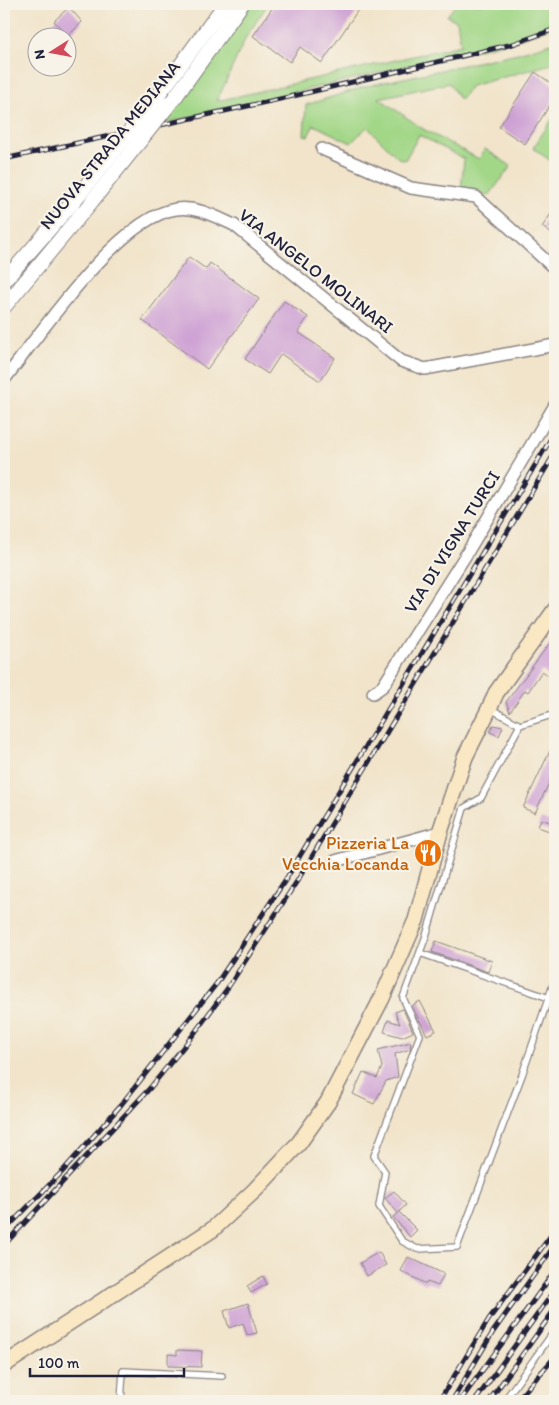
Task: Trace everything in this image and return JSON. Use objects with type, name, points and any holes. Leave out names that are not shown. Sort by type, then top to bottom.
[{"type":"main road","points":[[4,1365],[213,1229],[255,1190],[299,1143],[328,1102],[382,998],[416,920],[440,832],[466,757],[496,693],[555,610]]},
{"type":"street","name":"NUOVA STRADA MEDIANA","points":[[4,282],[73,202],[158,95],[225,4]]},
{"type":"street","name":"NUOVA STRADA MEDIANA","points":[[4,307],[176,96],[242,4]]},
{"type":"street","points":[[322,149],[411,188],[476,197],[555,269]]},
{"type":"street","name":"VIA ANGELO MOLINARI","points":[[4,380],[88,274],[132,230],[154,215],[178,209],[202,211],[234,225],[401,361],[425,369],[555,345]]},
{"type":"street","name":"VIA DI VIGNA TURCI","points":[[373,693],[383,686],[555,405]]},
{"type":"street","points":[[335,861],[440,832]]},
{"type":"lane","points":[[489,708],[520,725]]},
{"type":"lane","points":[[555,714],[520,725],[481,798],[464,808],[420,953],[403,998],[420,1034],[374,1156],[385,1172],[379,1206],[402,1241],[417,1249],[457,1247],[522,1075],[555,979]]},
{"type":"lane","points":[[420,953],[549,998]]},
{"type":"lane","points":[[504,1401],[555,1330]]},
{"type":"lane","points":[[121,1401],[123,1371],[222,1376]]},
{"type":"green space","points":[[248,4],[268,4],[246,37],[217,101],[461,45],[457,21],[447,16],[456,4],[555,4],[555,26],[516,40],[165,123]]},
{"type":"green space","points":[[555,42],[555,63],[471,86],[460,100],[449,83],[379,98],[423,129],[479,159],[485,149],[511,166],[488,197],[479,191],[461,191],[464,159],[419,135],[405,160],[398,158],[367,127],[351,143],[314,125],[308,136],[304,135],[306,105],[367,86],[518,53]]},
{"type":"green space","points":[[555,115],[555,164],[533,148]]},
{"type":"building","points":[[275,4],[362,4],[322,63],[300,47],[290,62],[253,36]]},
{"type":"building","points":[[69,7],[82,22],[76,28],[61,28],[54,21]]},
{"type":"building","points":[[535,72],[555,86],[555,97],[525,144],[499,127]]},
{"type":"building","points":[[555,208],[555,236],[542,227]]},
{"type":"building","points":[[189,257],[206,269],[210,263],[259,299],[207,369],[142,320]]},
{"type":"building","points":[[284,301],[308,317],[298,332],[335,358],[320,381],[281,354],[268,374],[245,359]]},
{"type":"building","points":[[555,636],[555,663],[551,668],[555,671],[555,680],[542,671],[528,692],[525,690],[510,712],[506,702]]},
{"type":"building","points":[[493,725],[503,727],[499,736],[490,732]]},
{"type":"building","points":[[555,740],[555,770],[535,813],[523,808]]},
{"type":"building","points":[[541,819],[555,824],[555,833],[538,827]]},
{"type":"building","points":[[436,941],[492,961],[488,972],[432,952]]},
{"type":"building","points":[[420,1001],[436,1031],[427,1035],[412,1006]]},
{"type":"building","points":[[403,1009],[413,1032],[402,1037],[384,1032],[388,1020],[400,1024],[395,1012]]},
{"type":"building","points":[[411,1042],[410,1049],[395,1054],[398,1077],[386,1081],[374,1104],[353,1094],[363,1072],[377,1078],[382,1067],[378,1050]]},
{"type":"building","points":[[394,1191],[406,1205],[399,1212],[417,1230],[410,1237],[393,1217],[398,1213],[385,1198]]},
{"type":"building","points":[[379,1252],[386,1265],[367,1276],[360,1263]]},
{"type":"building","points":[[408,1257],[444,1274],[438,1286],[427,1282],[426,1284],[401,1271]]},
{"type":"building","points":[[263,1276],[267,1284],[251,1293],[247,1286]]},
{"type":"building","points":[[248,1303],[257,1333],[247,1335],[243,1323],[229,1328],[224,1311]]},
{"type":"building","points":[[177,1350],[202,1351],[201,1367],[168,1366],[168,1354],[177,1355]]},
{"type":"railway","points":[[4,159],[289,97],[513,44],[555,29]]},
{"type":"railway","points":[[4,1231],[62,1172],[120,1106],[217,983],[286,879],[555,432]]},
{"type":"railway","points":[[4,1245],[150,1088],[227,989],[299,878],[555,453]]},
{"type":"railway","points":[[439,1401],[489,1319],[555,1230]]},
{"type":"railway","points":[[452,1401],[493,1332],[555,1245]]},
{"type":"railway","points":[[460,1401],[555,1271]]},
{"type":"railway","points":[[475,1401],[555,1290]]},
{"type":"railway","points":[[489,1401],[555,1309]]},
{"type":"railway","points":[[516,1401],[555,1357]]},
{"type":"place","name":"Pizzeria La Vecchia Locanda","points":[[428,853]]}]
